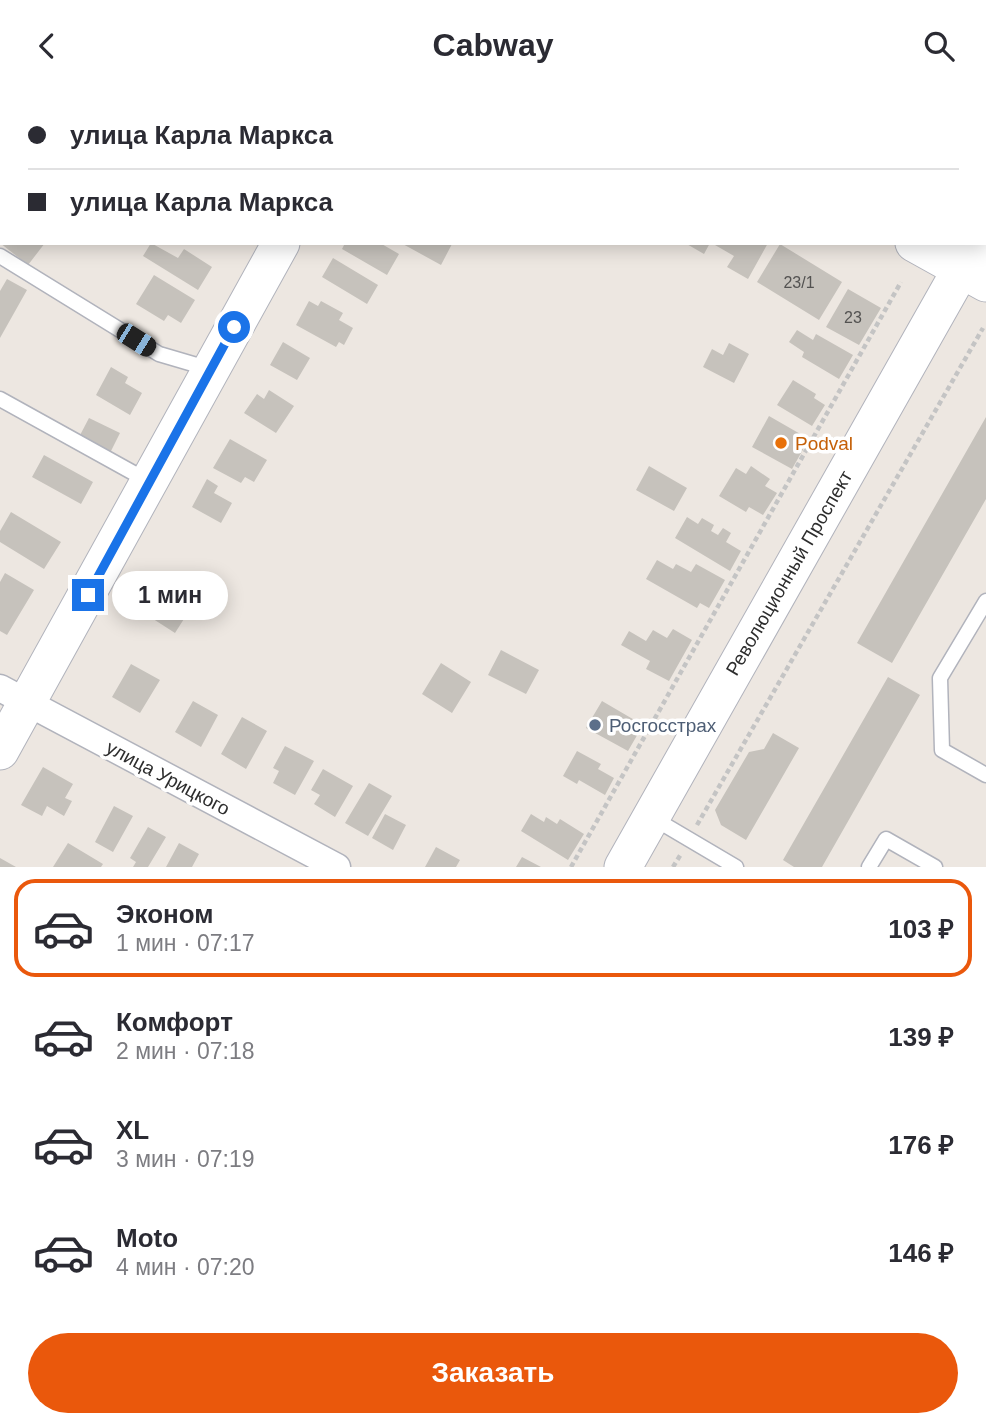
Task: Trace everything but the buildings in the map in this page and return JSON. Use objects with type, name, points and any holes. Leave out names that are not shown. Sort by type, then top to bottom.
[{"type":"street","points":[[0,751],[14,696],[150,482],[280,245]]},
{"type":"street","points":[[920,245],[975,265]]},
{"type":"street","name":"Революционный Проспект","points":[[623,867],[975,265]]},
{"type":"street","name":"улица Урицкого","points":[[14,696],[337,867]]},
{"type":"lane","points":[[0,255],[159,354],[211,369]]},
{"type":"lane","points":[[0,399],[150,482]]},
{"type":"lane","points":[[986,601],[940,678],[942,750],[986,775]]},
{"type":"lane","points":[[651,817],[736,867]]},
{"type":"lane","points":[[869,867],[886,839],[935,867]]},
{"type":"path","points":[[570,867],[901,282]]},
{"type":"path","points":[[673,867],[983,328]]},
{"type":"place","name":"Podval","points":[[781,443]]},
{"type":"place","name":"Росгосстрах","points":[[595,725]]},
{"type":"route","points":[[88,595],[234,327]]}]
